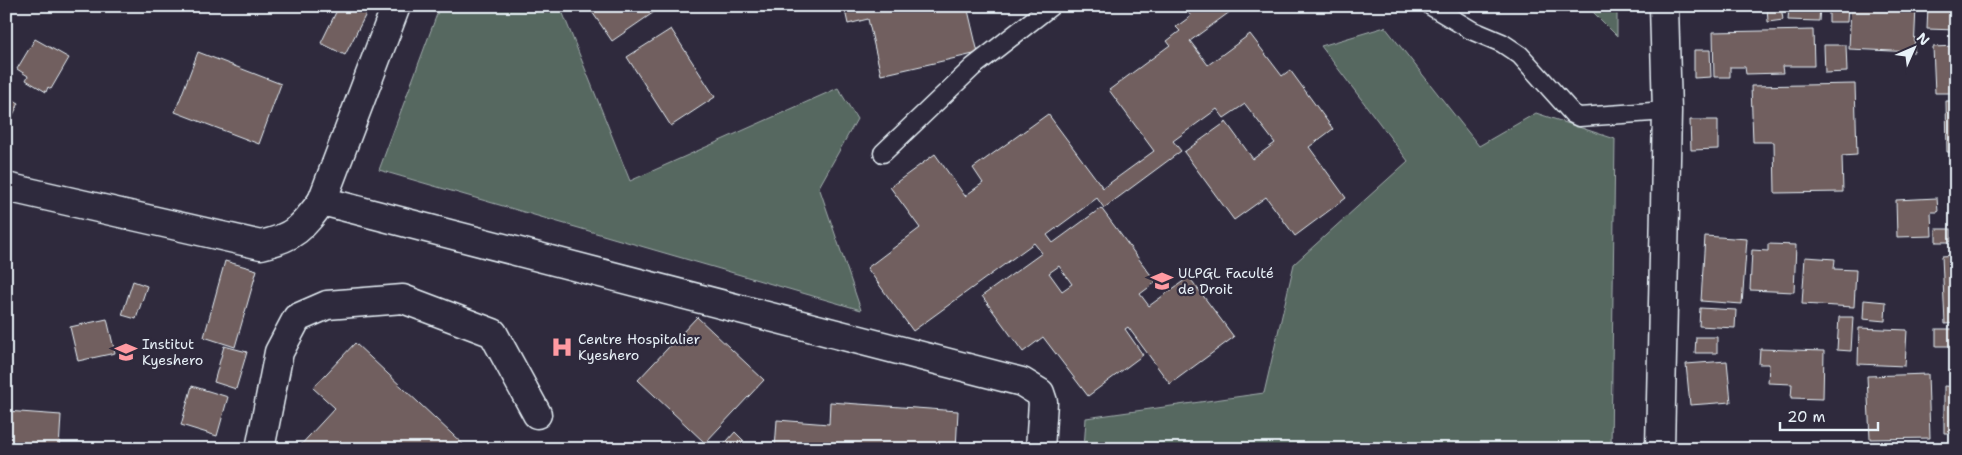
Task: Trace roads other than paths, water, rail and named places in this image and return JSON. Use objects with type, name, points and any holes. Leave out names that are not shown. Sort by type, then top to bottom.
[{"type":"street","points":[[6,186],[261,245],[284,240],[304,226],[322,200],[396,6]]},
{"type":"street","points":[[1660,449],[1667,111],[1664,6]]},
{"type":"street","points":[[322,200],[1022,382],[1040,393],[1043,402],[1040,449]]},
{"type":"street","points":[[260,449],[279,352],[297,318],[328,305],[403,300],[494,333],[537,414]]},
{"type":"lane","points":[[884,153],[973,67],[1051,6]]},
{"type":"lane","points":[[1431,6],[1472,30],[1502,42],[1520,55],[1573,114],[1579,117],[1667,111]]},
{"type":"place","name":"ULPGL Faculté de Droit","points":[[1162,281]]},
{"type":"place","name":"Centre Hospitalier Kyeshero","points":[[562,347]]},
{"type":"place","name":"Institut Kyeshero","points":[[126,352]]}]
